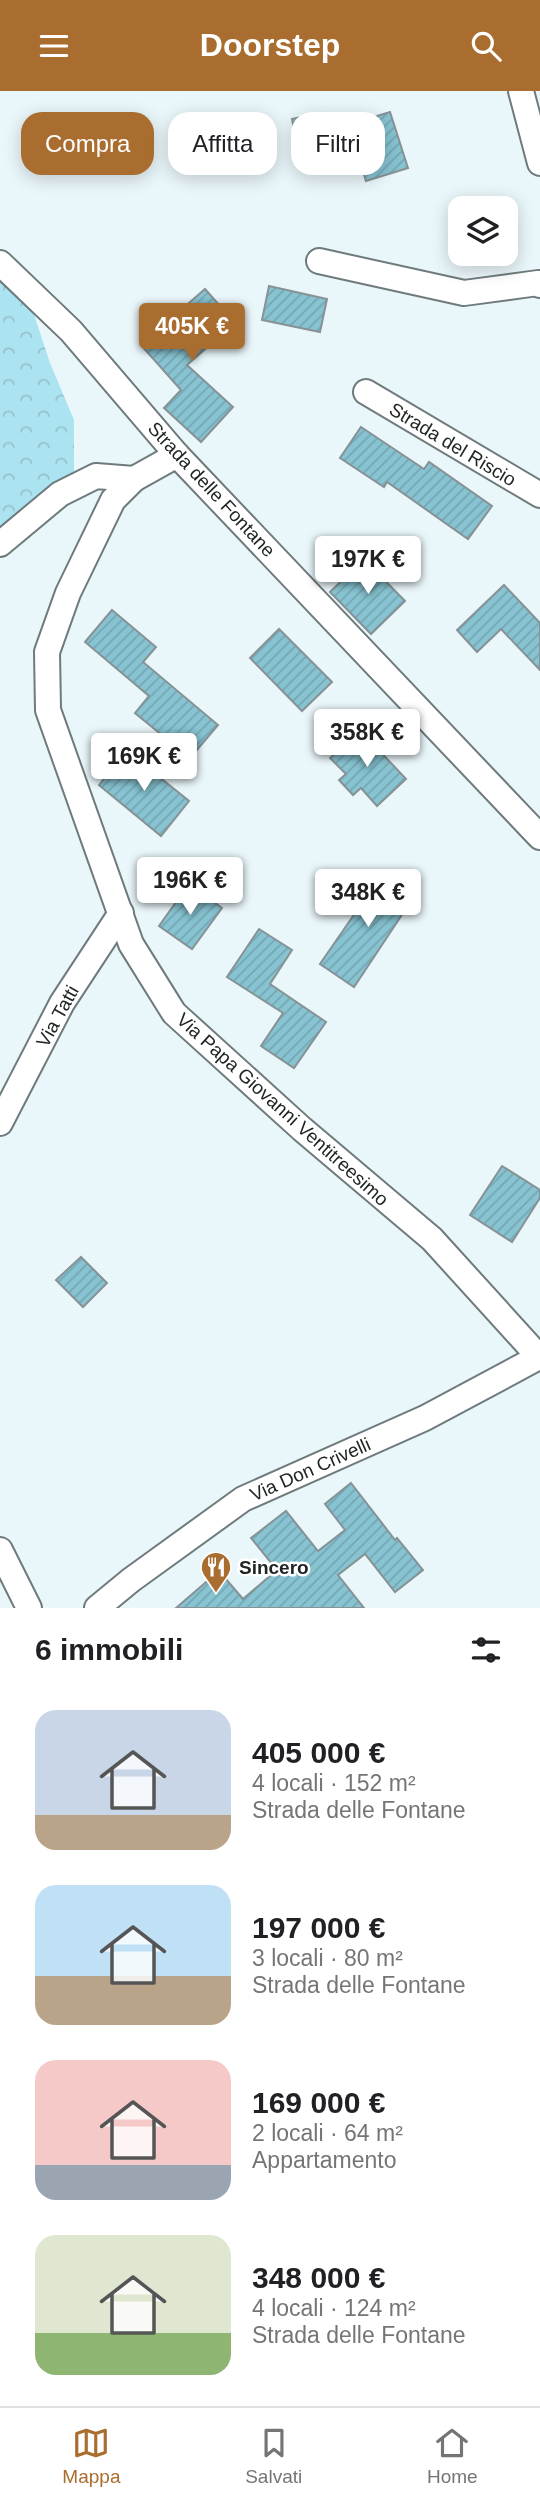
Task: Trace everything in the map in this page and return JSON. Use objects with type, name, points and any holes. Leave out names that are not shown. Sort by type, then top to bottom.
[{"type":"street","points":[[521,91],[540,163]]},
{"type":"street","points":[[319,261],[464,293],[538,283],[540,285]]},
{"type":"street","name":"Strada delle Fontane","points":[[0,263],[71,331],[177,454],[540,837]]},
{"type":"street","name":"Strada del Riscio","points":[[366,392],[540,495]]},
{"type":"street","name":"Via Papa Giovanni Ventitreesimo","points":[[177,454],[134,479],[113,501],[68,593],[47,652],[48,710],[131,944],[174,1013],[302,1129],[432,1239],[540,1358]]},
{"type":"street","points":[[0,544],[60,494],[96,476],[134,479]]},
{"type":"street","name":"Via Tatti","points":[[0,1123],[62,1003],[121,913]]},
{"type":"street","name":"Via Don Crivelli","points":[[97,1608],[243,1499],[425,1418],[540,1358]]},
{"type":"street","points":[[0,1550],[29,1608]]},
{"type":"green space","points":[[0,261],[25,287],[50,363],[74,420],[74,479],[0,558]]},
{"type":"building","points":[[390,112],[408,168],[366,181],[364,175],[385,175],[385,114]]},
{"type":"building","points":[[269,286],[327,299],[320,332],[262,320]]},
{"type":"building","points":[[205,289],[235,323],[187,365],[233,407],[201,442],[164,408],[181,390],[141,345]]},
{"type":"building","points":[[361,427],[424,469],[429,462],[492,506],[468,539],[387,482],[384,487],[340,458]]},
{"type":"building","points":[[364,559],[405,601],[371,634],[330,592]]},
{"type":"building","points":[[504,585],[540,623],[540,670],[501,629],[477,652],[457,630]]},
{"type":"building","points":[[112,610],[156,647],[143,662],[218,725],[190,758],[135,713],[149,696],[85,642]]},
{"type":"building","points":[[279,629],[332,682],[302,711],[250,658]]},
{"type":"building","points":[[360,730],[406,779],[377,806],[361,788],[353,795],[339,780],[346,774],[330,758]]},
{"type":"building","points":[[127,751],[189,801],[161,836],[99,785]]},
{"type":"building","points":[[380,872],[415,895],[354,987],[320,964]]},
{"type":"building","points":[[189,884],[222,908],[192,949],[159,926]]},
{"type":"building","points":[[259,929],[292,950],[270,984],[326,1022],[294,1068],[261,1046],[283,1013],[227,977]]},
{"type":"building","points":[[502,1166],[540,1190],[540,1198],[512,1242],[470,1215]]},
{"type":"building","points":[[81,1257],[107,1283],[83,1307],[56,1280]]},
{"type":"building","points":[[351,1483],[395,1540],[397,1538],[423,1570],[395,1592],[365,1554],[338,1575],[364,1608],[176,1608],[219,1571],[243,1599],[277,1570],[251,1538],[286,1511],[318,1551],[345,1530],[325,1504]]},
{"type":"place","name":"Sincero","points":[[216,1594]]}]
